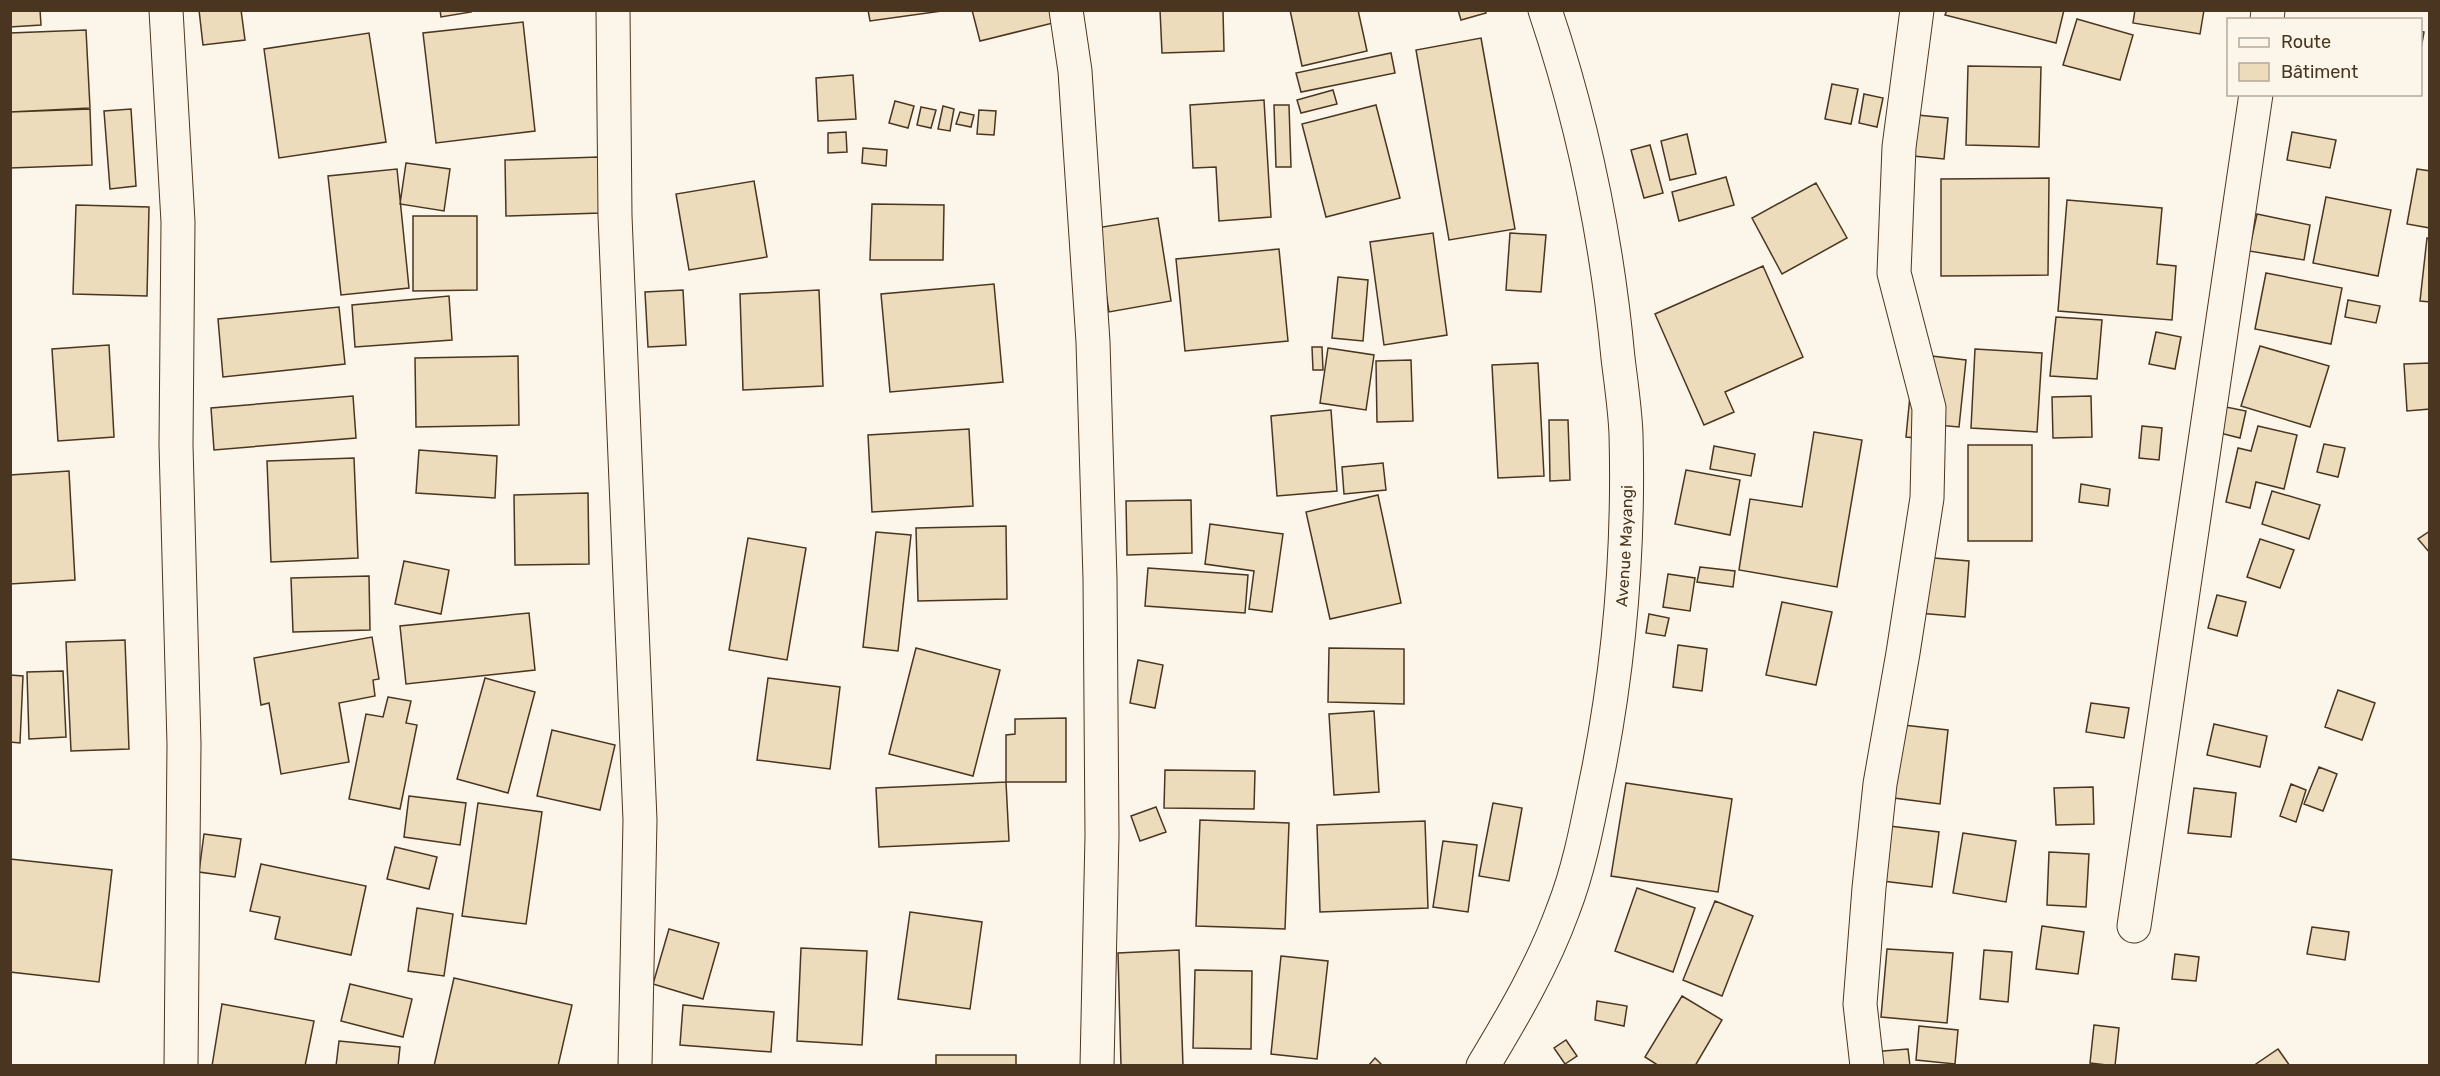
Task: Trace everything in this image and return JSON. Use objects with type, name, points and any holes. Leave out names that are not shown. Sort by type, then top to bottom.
[{"type":"street","points":[[166,10],[178,222],[176,445],[184,744],[181,1065]]},
{"type":"street","points":[[613,10],[615,216],[640,820],[635,1065]]},
{"type":"street","points":[[1066,10],[1075,71],[1093,342],[1100,579],[1102,835],[1097,1065]]},
{"type":"street","name":"Avenue Mayangi","points":[[1483,1065],[1536,974],[1564,910],[1585,837],[1607,722],[1619,624],[1624,544],[1626,433],[1611,283],[1584,145],[1545,10]]},
{"type":"street","points":[[1866,1065],[1860,1004],[1880,784],[1904,653],[1927,498],[1929,408],[1894,273],[1899,147],[1917,10]]},
{"type":"street","points":[[2134,926],[2256,96]]},
{"type":"building","points":[[10,10],[40,10],[41,25],[10,27]]},
{"type":"building","points":[[199,10],[241,10],[245,40],[203,45]]},
{"type":"building","points":[[440,10],[470,10],[471,12],[441,17]]},
{"type":"building","points":[[868,10],[949,10],[870,21]]},
{"type":"building","points":[[972,10],[1050,10],[1053,23],[980,41]]},
{"type":"building","points":[[1160,10],[1223,10],[1224,51],[1162,53]]},
{"type":"building","points":[[1290,10],[1358,10],[1367,51],[1302,66]]},
{"type":"building","points":[[1458,10],[1485,10],[1486,13],[1461,20]]},
{"type":"building","points":[[1947,10],[2064,10],[2056,43],[1945,15]]},
{"type":"building","points":[[2135,10],[2204,10],[2200,34],[2133,23]]},
{"type":"building","points":[[2077,19],[2133,35],[2120,80],[2063,65]]},
{"type":"building","points":[[523,22],[535,131],[436,143],[423,33]]},
{"type":"building","points":[[86,30],[90,108],[10,112],[10,33]]},
{"type":"building","points":[[369,33],[386,142],[279,158],[264,49]]},
{"type":"building","points":[[1481,38],[1515,229],[1449,240],[1416,50]]},
{"type":"building","points":[[1391,53],[1395,73],[1301,92],[1296,73]]},
{"type":"building","points":[[1968,66],[2041,67],[2039,147],[1966,145]]},
{"type":"building","points":[[853,75],[856,119],[818,121],[816,78]]},
{"type":"building","points":[[1832,84],[1858,89],[1851,124],[1825,119]]},
{"type":"building","points":[[1333,90],[1337,104],[1301,113],[1297,100]]},
{"type":"building","points":[[1864,94],[1883,98],[1877,127],[1859,123]]},
{"type":"building","points":[[1264,100],[1271,217],[1219,221],[1216,167],[1193,168],[1190,105]]},
{"type":"building","points":[[895,101],[914,106],[908,128],[889,123]]},
{"type":"building","points":[[1274,105],[1289,105],[1291,167],[1276,167]]},
{"type":"building","points":[[1376,105],[1400,198],[1326,217],[1302,124]]},
{"type":"building","points":[[943,106],[954,109],[950,131],[938,129]]},
{"type":"building","points":[[921,107],[936,110],[931,128],[917,125]]},
{"type":"building","points":[[90,109],[92,165],[10,168],[10,112]]},
{"type":"building","points":[[131,109],[136,186],[110,189],[104,111]]},
{"type":"building","points":[[979,110],[996,111],[994,135],[977,134]]},
{"type":"building","points":[[960,112],[974,115],[971,127],[956,124]]},
{"type":"building","points":[[1917,115],[1948,118],[1944,159],[1913,156]]},
{"type":"building","points":[[846,132],[847,152],[828,153],[828,133]]},
{"type":"building","points":[[2292,132],[2336,140],[2330,168],[2287,160]]},
{"type":"building","points":[[1687,134],[1696,174],[1670,180],[1661,141]]},
{"type":"building","points":[[1650,145],[1663,193],[1644,198],[1631,150]]},
{"type":"building","points":[[863,148],[887,150],[886,166],[862,163]]},
{"type":"building","points":[[599,157],[601,213],[506,216],[505,160]]},
{"type":"building","points":[[406,163],[450,169],[444,211],[400,204]]},
{"type":"building","points":[[397,169],[409,288],[341,295],[328,176]]},
{"type":"building","points":[[2417,169],[2430,171],[2430,228],[2407,224]]},
{"type":"building","points":[[1726,177],[1734,205],[1679,221],[1672,192]]},
{"type":"building","points":[[2049,178],[2048,275],[1941,276],[1941,179]]},
{"type":"building","points":[[754,181],[767,257],[689,270],[676,194]]},
{"type":"building","points":[[1816,183],[1847,238],[1782,274],[1752,218]]},
{"type":"building","points":[[2326,197],[2391,210],[2378,276],[2313,263]]},
{"type":"building","points":[[2067,200],[2162,208],[2157,264],[2176,266],[2172,320],[2058,311]]},
{"type":"building","points":[[872,204],[944,205],[943,260],[870,260]]},
{"type":"building","points":[[76,205],[149,207],[147,296],[73,294]]},
{"type":"building","points":[[2257,214],[2310,225],[2304,260],[2249,251]]},
{"type":"building","points":[[413,216],[477,216],[477,290],[413,291]]},
{"type":"building","points":[[1158,218],[1171,301],[1109,312],[1096,228]]},
{"type":"building","points":[[1433,233],[1447,335],[1384,345],[1370,242]]},
{"type":"building","points":[[1510,233],[1546,235],[1541,292],[1506,290]]},
{"type":"building","points":[[2427,238],[2430,239],[2430,302],[2420,301]]},
{"type":"building","points":[[1279,249],[1288,341],[1185,351],[1176,259]]},
{"type":"building","points":[[1763,266],[1803,357],[1725,392],[1734,412],[1704,425],[1655,314]]},
{"type":"building","points":[[2266,273],[2342,288],[2331,344],[2255,329]]},
{"type":"building","points":[[1338,277],[1368,280],[1363,341],[1332,338]]},
{"type":"building","points":[[994,284],[1003,382],[890,392],[881,294]]},
{"type":"building","points":[[683,290],[686,345],[648,347],[645,292]]},
{"type":"building","points":[[819,290],[823,386],[743,390],[740,294]]},
{"type":"building","points":[[449,296],[452,340],[355,347],[352,305]]},
{"type":"building","points":[[2348,300],[2380,306],[2376,323],[2345,317]]},
{"type":"building","points":[[339,307],[345,364],[223,377],[218,319]]},
{"type":"building","points":[[2056,317],[2102,320],[2097,379],[2050,376]]},
{"type":"building","points":[[2156,332],[2181,337],[2175,369],[2149,364]]},
{"type":"building","points":[[109,345],[114,437],[58,441],[52,349]]},
{"type":"building","points":[[2260,346],[2329,366],[2310,427],[2241,406]]},
{"type":"building","points":[[1312,347],[1322,347],[1323,370],[1313,370]]},
{"type":"building","points":[[1328,348],[1374,355],[1366,410],[1320,403]]},
{"type":"building","points":[[1975,349],[2042,353],[2037,432],[1971,428]]},
{"type":"building","points":[[1914,354],[1966,360],[1959,427],[1937,425],[1936,440],[1906,437]]},
{"type":"building","points":[[518,356],[519,425],[416,427],[415,358]]},
{"type":"building","points":[[1411,360],[1413,421],[1377,422],[1376,361]]},
{"type":"building","points":[[1538,363],[1544,476],[1498,478],[1492,365]]},
{"type":"building","points":[[2430,363],[2430,409],[2407,411],[2404,364]]},
{"type":"building","points":[[353,396],[356,438],[214,450],[211,408]]},
{"type":"building","points":[[2091,396],[2092,437],[2053,438],[2052,397]]},
{"type":"building","points":[[2221,406],[2246,411],[2240,438],[2216,432]]},
{"type":"building","points":[[1331,410],[1337,491],[1277,496],[1271,416]]},
{"type":"building","points":[[1549,420],[1568,420],[1570,480],[1550,481]]},
{"type":"building","points":[[2142,426],[2162,428],[2159,460],[2139,458]]},
{"type":"building","points":[[2258,426],[2297,435],[2284,489],[2256,482],[2250,508],[2226,502],[2238,448],[2251,451]]},
{"type":"building","points":[[969,429],[973,506],[872,512],[868,435]]},
{"type":"building","points":[[1814,432],[1862,440],[1837,587],[1739,570],[1750,499],[1802,507]]},
{"type":"building","points":[[2324,444],[2345,448],[2338,477],[2317,472]]},
{"type":"building","points":[[1968,445],[2032,445],[2032,541],[1968,541]]},
{"type":"building","points":[[1714,446],[1755,454],[1751,476],[1710,469]]},
{"type":"building","points":[[419,450],[497,456],[495,498],[416,493]]},
{"type":"building","points":[[354,458],[358,558],[271,562],[267,461]]},
{"type":"building","points":[[1383,463],[1386,490],[1344,494],[1342,467]]},
{"type":"building","points":[[1686,470],[1740,480],[1730,535],[1675,524]]},
{"type":"building","points":[[69,471],[75,580],[10,584],[10,475]]},
{"type":"building","points":[[2081,484],[2110,489],[2108,506],[2079,502]]},
{"type":"building","points":[[2272,491],[2320,505],[2309,539],[2262,524]]},
{"type":"building","points":[[588,493],[589,564],[515,565],[514,495]]},
{"type":"building","points":[[1378,495],[1401,603],[1330,619],[1306,512]]},
{"type":"building","points":[[1191,500],[1192,553],[1127,555],[1126,501]]},
{"type":"building","points":[[1210,524],[1283,534],[1272,612],[1249,609],[1254,571],[1205,564]]},
{"type":"building","points":[[1006,526],[1007,599],[918,601],[916,528]]},
{"type":"building","points":[[2430,531],[2430,553],[2418,539]]},
{"type":"building","points":[[876,532],[911,535],[898,651],[863,647]]},
{"type":"building","points":[[748,538],[806,548],[787,660],[729,650]]},
{"type":"building","points":[[2260,539],[2294,550],[2280,588],[2247,577]]},
{"type":"building","points":[[1910,556],[1969,561],[1965,617],[1906,612]]},
{"type":"building","points":[[404,561],[449,570],[441,614],[395,604]]},
{"type":"building","points":[[1700,567],[1735,571],[1733,587],[1697,582]]},
{"type":"building","points":[[1148,568],[1248,575],[1245,613],[1145,606]]},
{"type":"building","points":[[1668,574],[1695,578],[1690,611],[1663,607]]},
{"type":"building","points":[[369,576],[370,630],[293,632],[291,578]]},
{"type":"building","points":[[2217,595],[2246,602],[2237,636],[2208,628]]},
{"type":"building","points":[[1782,602],[1832,612],[1816,685],[1766,675]]},
{"type":"building","points":[[529,613],[535,670],[406,684],[400,626]]},
{"type":"building","points":[[1649,614],[1669,618],[1665,636],[1646,633]]},
{"type":"building","points":[[372,637],[379,679],[373,680],[375,696],[339,703],[349,762],[281,774],[269,703],[261,705],[254,658]]},
{"type":"building","points":[[125,640],[129,749],[71,751],[66,642]]},
{"type":"building","points":[[1678,645],[1707,649],[1702,691],[1673,687]]},
{"type":"building","points":[[916,648],[1000,670],[973,776],[889,754]]},
{"type":"building","points":[[1329,648],[1404,649],[1404,704],[1328,702]]},
{"type":"building","points":[[1138,660],[1163,665],[1155,708],[1130,703]]},
{"type":"building","points":[[63,671],[66,737],[29,739],[27,672]]},
{"type":"building","points":[[10,675],[23,676],[20,743],[10,742]]},
{"type":"building","points":[[485,678],[535,692],[508,793],[457,779]]},
{"type":"building","points":[[768,678],[840,687],[830,769],[757,760]]},
{"type":"building","points":[[2338,690],[2375,703],[2362,740],[2325,727]]},
{"type":"building","points":[[388,697],[411,701],[406,723],[417,725],[400,809],[349,799],[366,714],[383,717]]},
{"type":"building","points":[[2091,703],[2129,708],[2124,738],[2086,732]]},
{"type":"building","points":[[1374,711],[1379,792],[1334,795],[1329,714]]},
{"type":"building","points":[[1066,718],[1066,782],[1006,782],[1006,735],[1015,734],[1015,719]]},
{"type":"building","points":[[2214,724],[2267,736],[2260,767],[2207,755]]},
{"type":"building","points":[[1903,725],[1948,730],[1940,804],[1894,798]]},
{"type":"building","points":[[552,730],[615,745],[600,810],[537,796]]},
{"type":"building","points":[[2319,767],[2337,774],[2323,811],[2304,804]]},
{"type":"building","points":[[1165,770],[1255,771],[1254,809],[1164,808]]},
{"type":"building","points":[[1006,782],[1009,841],[879,847],[876,788]]},
{"type":"building","points":[[1626,783],[1732,799],[1718,892],[1611,876]]},
{"type":"building","points":[[2291,784],[2306,790],[2296,822],[2280,816]]},
{"type":"building","points":[[2093,787],[2094,824],[2056,825],[2054,788]]},
{"type":"building","points":[[2194,788],[2236,793],[2231,837],[2188,833]]},
{"type":"building","points":[[409,796],[466,803],[460,845],[404,837]]},
{"type":"building","points":[[478,803],[542,812],[526,924],[462,916]]},
{"type":"building","points":[[1493,803],[1522,808],[1509,881],[1479,876]]},
{"type":"building","points":[[1156,807],[1166,832],[1140,841],[1131,816]]},
{"type":"building","points":[[1200,820],[1289,823],[1285,929],[1196,926]]},
{"type":"building","points":[[1425,821],[1428,908],[1320,912],[1317,825]]},
{"type":"building","points":[[1881,825],[1939,832],[1932,887],[1874,880]]},
{"type":"building","points":[[1963,833],[2016,841],[2006,902],[1953,893]]},
{"type":"building","points":[[204,834],[241,839],[235,877],[199,872]]},
{"type":"building","points":[[1443,841],[1477,845],[1468,912],[1433,907]]},
{"type":"building","points":[[395,847],[437,857],[429,889],[387,879]]},
{"type":"building","points":[[2049,852],[2089,854],[2086,907],[2047,905]]},
{"type":"building","points":[[10,859],[112,870],[99,982],[10,972]]},
{"type":"building","points":[[261,864],[366,886],[351,955],[275,939],[280,917],[250,911]]},
{"type":"building","points":[[1637,888],[1695,908],[1673,972],[1615,951]]},
{"type":"building","points":[[1715,901],[1753,916],[1722,996],[1683,980]]},
{"type":"building","points":[[417,908],[453,914],[444,976],[408,971]]},
{"type":"building","points":[[910,912],[982,922],[970,1009],[898,999]]},
{"type":"building","points":[[2042,926],[2084,932],[2078,974],[2036,969]]},
{"type":"building","points":[[2312,927],[2349,932],[2345,960],[2307,954]]},
{"type":"building","points":[[669,929],[719,943],[703,999],[653,984]]},
{"type":"building","points":[[801,948],[867,951],[862,1045],[797,1041]]},
{"type":"building","points":[[1887,949],[1953,953],[1947,1023],[1881,1017]]},
{"type":"building","points":[[1179,950],[1183,1066],[1121,1066],[1118,953]]},
{"type":"building","points":[[1984,950],[2012,952],[2008,1002],[1980,999]]},
{"type":"building","points":[[2175,954],[2199,957],[2196,981],[2172,979]]},
{"type":"building","points":[[1281,956],[1328,961],[1317,1059],[1271,1054]]},
{"type":"building","points":[[1195,970],[1252,971],[1251,1049],[1193,1048]]},
{"type":"building","points":[[454,978],[572,1005],[558,1066],[434,1066]]},
{"type":"building","points":[[350,984],[412,999],[403,1037],[341,1021]]},
{"type":"building","points":[[1682,996],[1722,1020],[1695,1066],[1659,1066],[1645,1057]]},
{"type":"building","points":[[1597,1001],[1627,1006],[1624,1026],[1595,1020]]},
{"type":"building","points":[[222,1004],[314,1021],[305,1066],[212,1066]]},
{"type":"building","points":[[683,1005],[774,1012],[771,1052],[680,1045]]},
{"type":"building","points":[[2094,1025],[2119,1028],[2115,1066],[2090,1063]]},
{"type":"building","points":[[1919,1026],[1958,1030],[1955,1064],[1916,1060]]},
{"type":"building","points":[[1566,1040],[1577,1056],[1565,1064],[1554,1048]]},
{"type":"building","points":[[339,1041],[400,1047],[398,1066],[336,1066]]},
{"type":"building","points":[[1908,1049],[1910,1066],[1859,1066],[1858,1053]]},
{"type":"building","points":[[2278,1049],[2290,1066],[2257,1066],[2256,1064]]},
{"type":"building","points":[[936,1055],[1016,1055],[1016,1066],[929,1066],[936,1065]]},
{"type":"building","points":[[1375,1058],[1383,1066],[1368,1066]]}]
